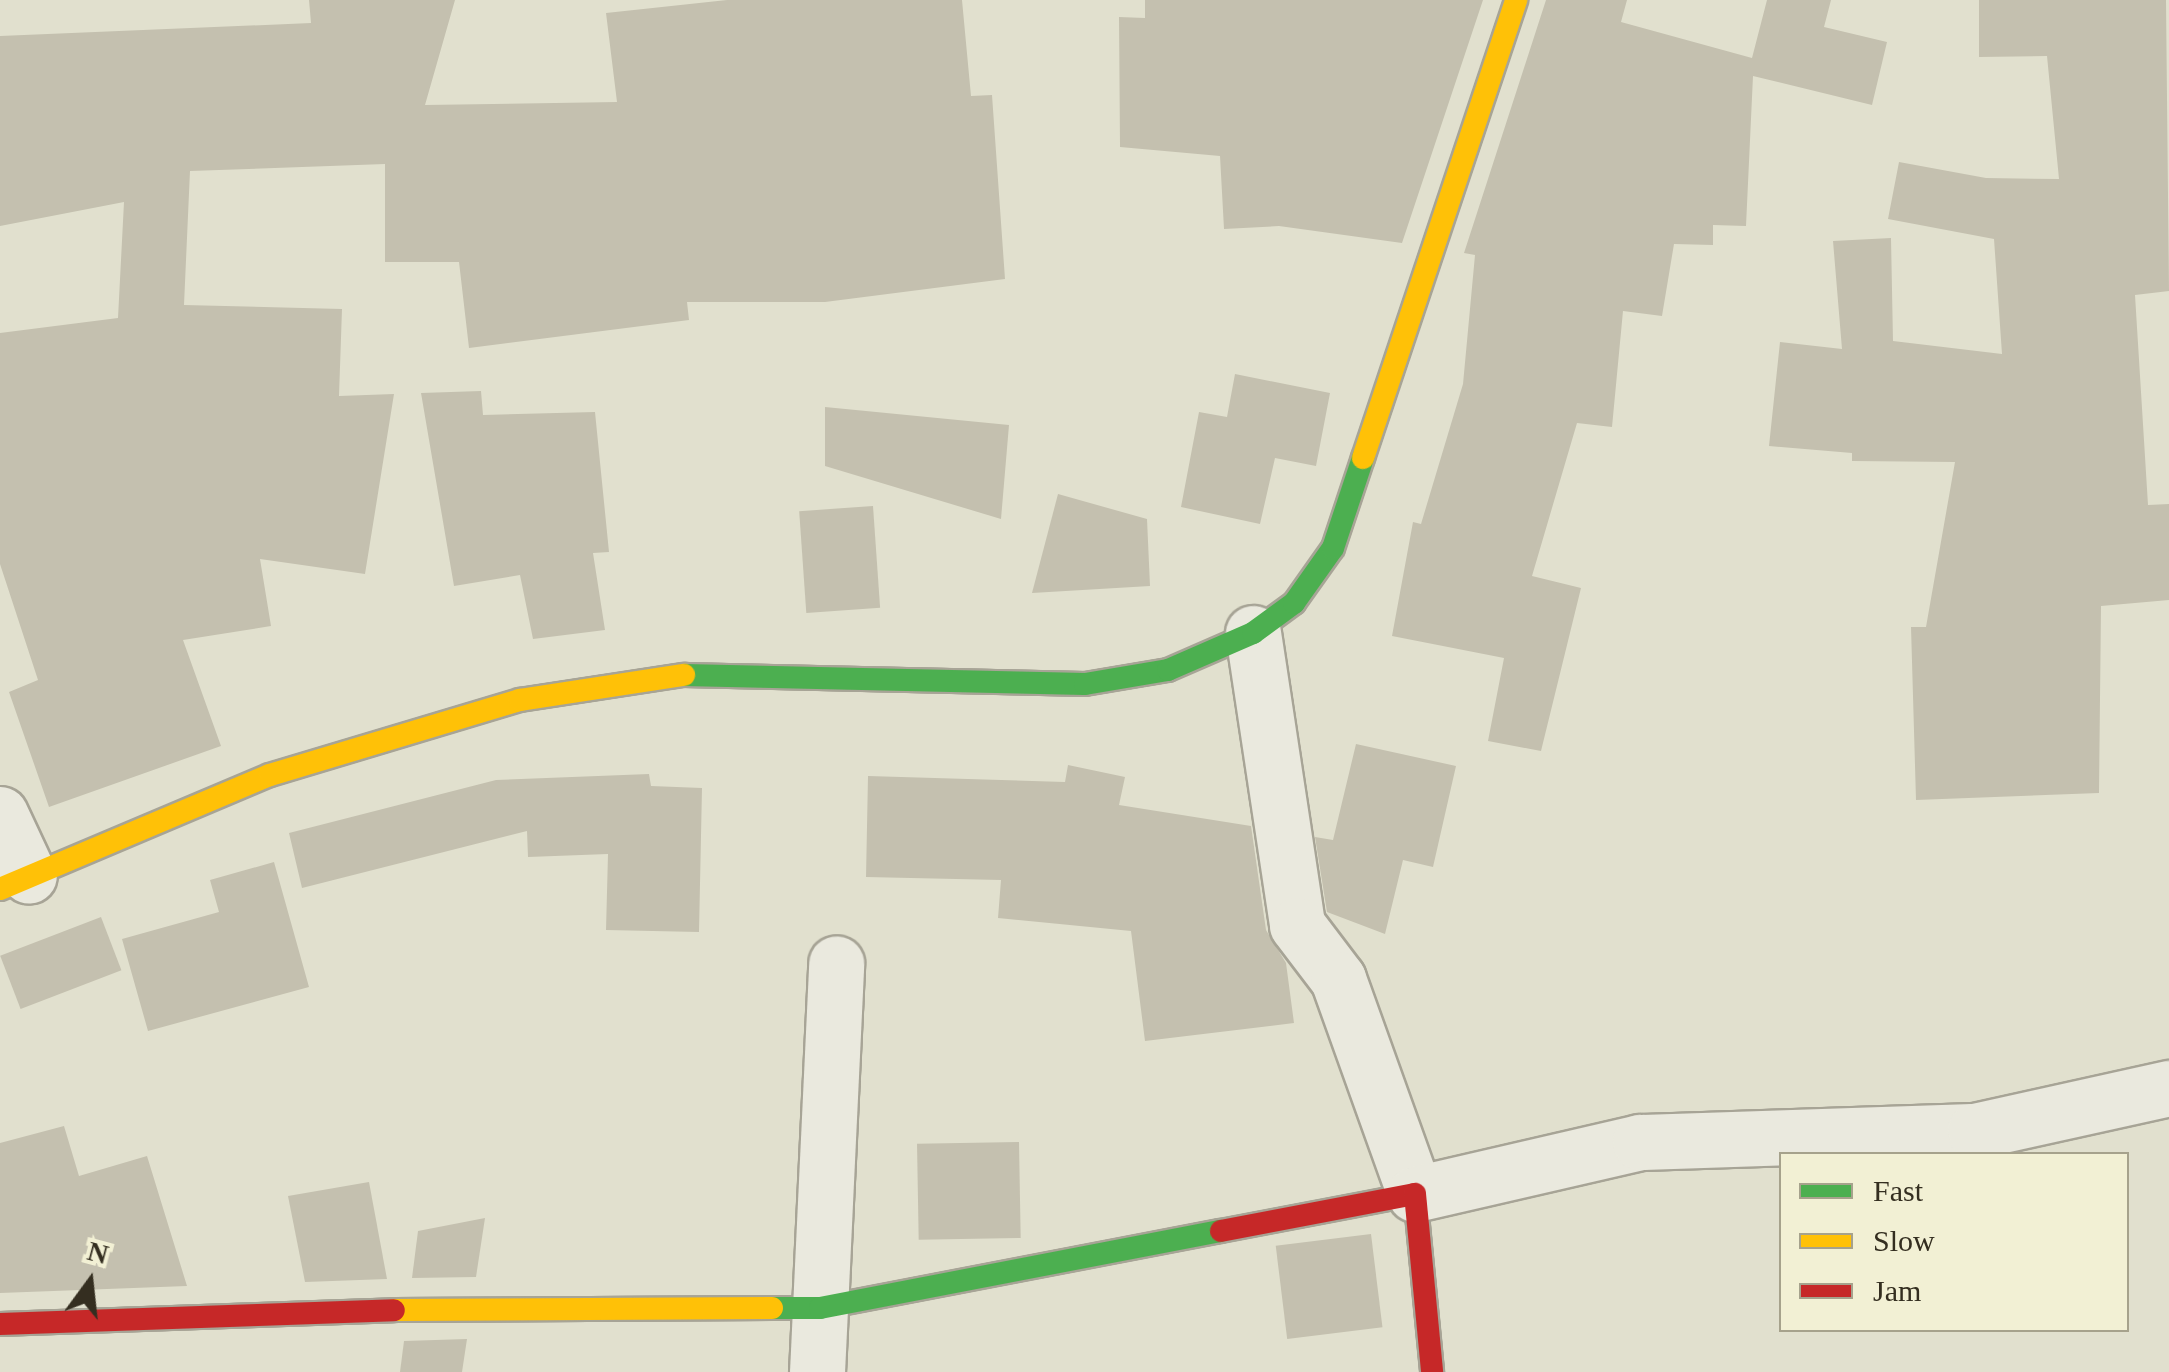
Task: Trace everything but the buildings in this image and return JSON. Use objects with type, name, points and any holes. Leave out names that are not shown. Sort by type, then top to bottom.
[{"type":"main road","points":[[15,882],[270,775],[520,700],[676,675],[1085,684],[1168,670],[1254,633],[1294,603],[1333,548],[1516,0]]},
{"type":"main road","points":[[0,1324],[454,1308],[820,1308],[1414,1194],[1432,1372]]},
{"type":"street","points":[[1254,633],[1297,925],[1338,980],[1414,1194],[1640,1142],[1974,1131],[2169,1088]]},
{"type":"street","points":[[0,814],[15,882]]},
{"type":"street","points":[[818,1372],[836,962]]},
{"type":"traffic: fast","points":[[684,675],[1085,684],[1168,670],[1253,633],[1294,603],[1333,548],[1363,458]]},
{"type":"traffic: fast","points":[[772,1308],[820,1308],[1221,1231]]},
{"type":"traffic: slow","points":[[1363,458],[1516,0]]},
{"type":"traffic: slow","points":[[0,889],[270,775],[520,700],[684,675]]},
{"type":"traffic: slow","points":[[394,1310],[772,1308]]},
{"type":"traffic: jam","points":[[1221,1231],[1415,1194],[1432,1372]]},
{"type":"traffic: jam","points":[[0,1324],[394,1310]]}]
